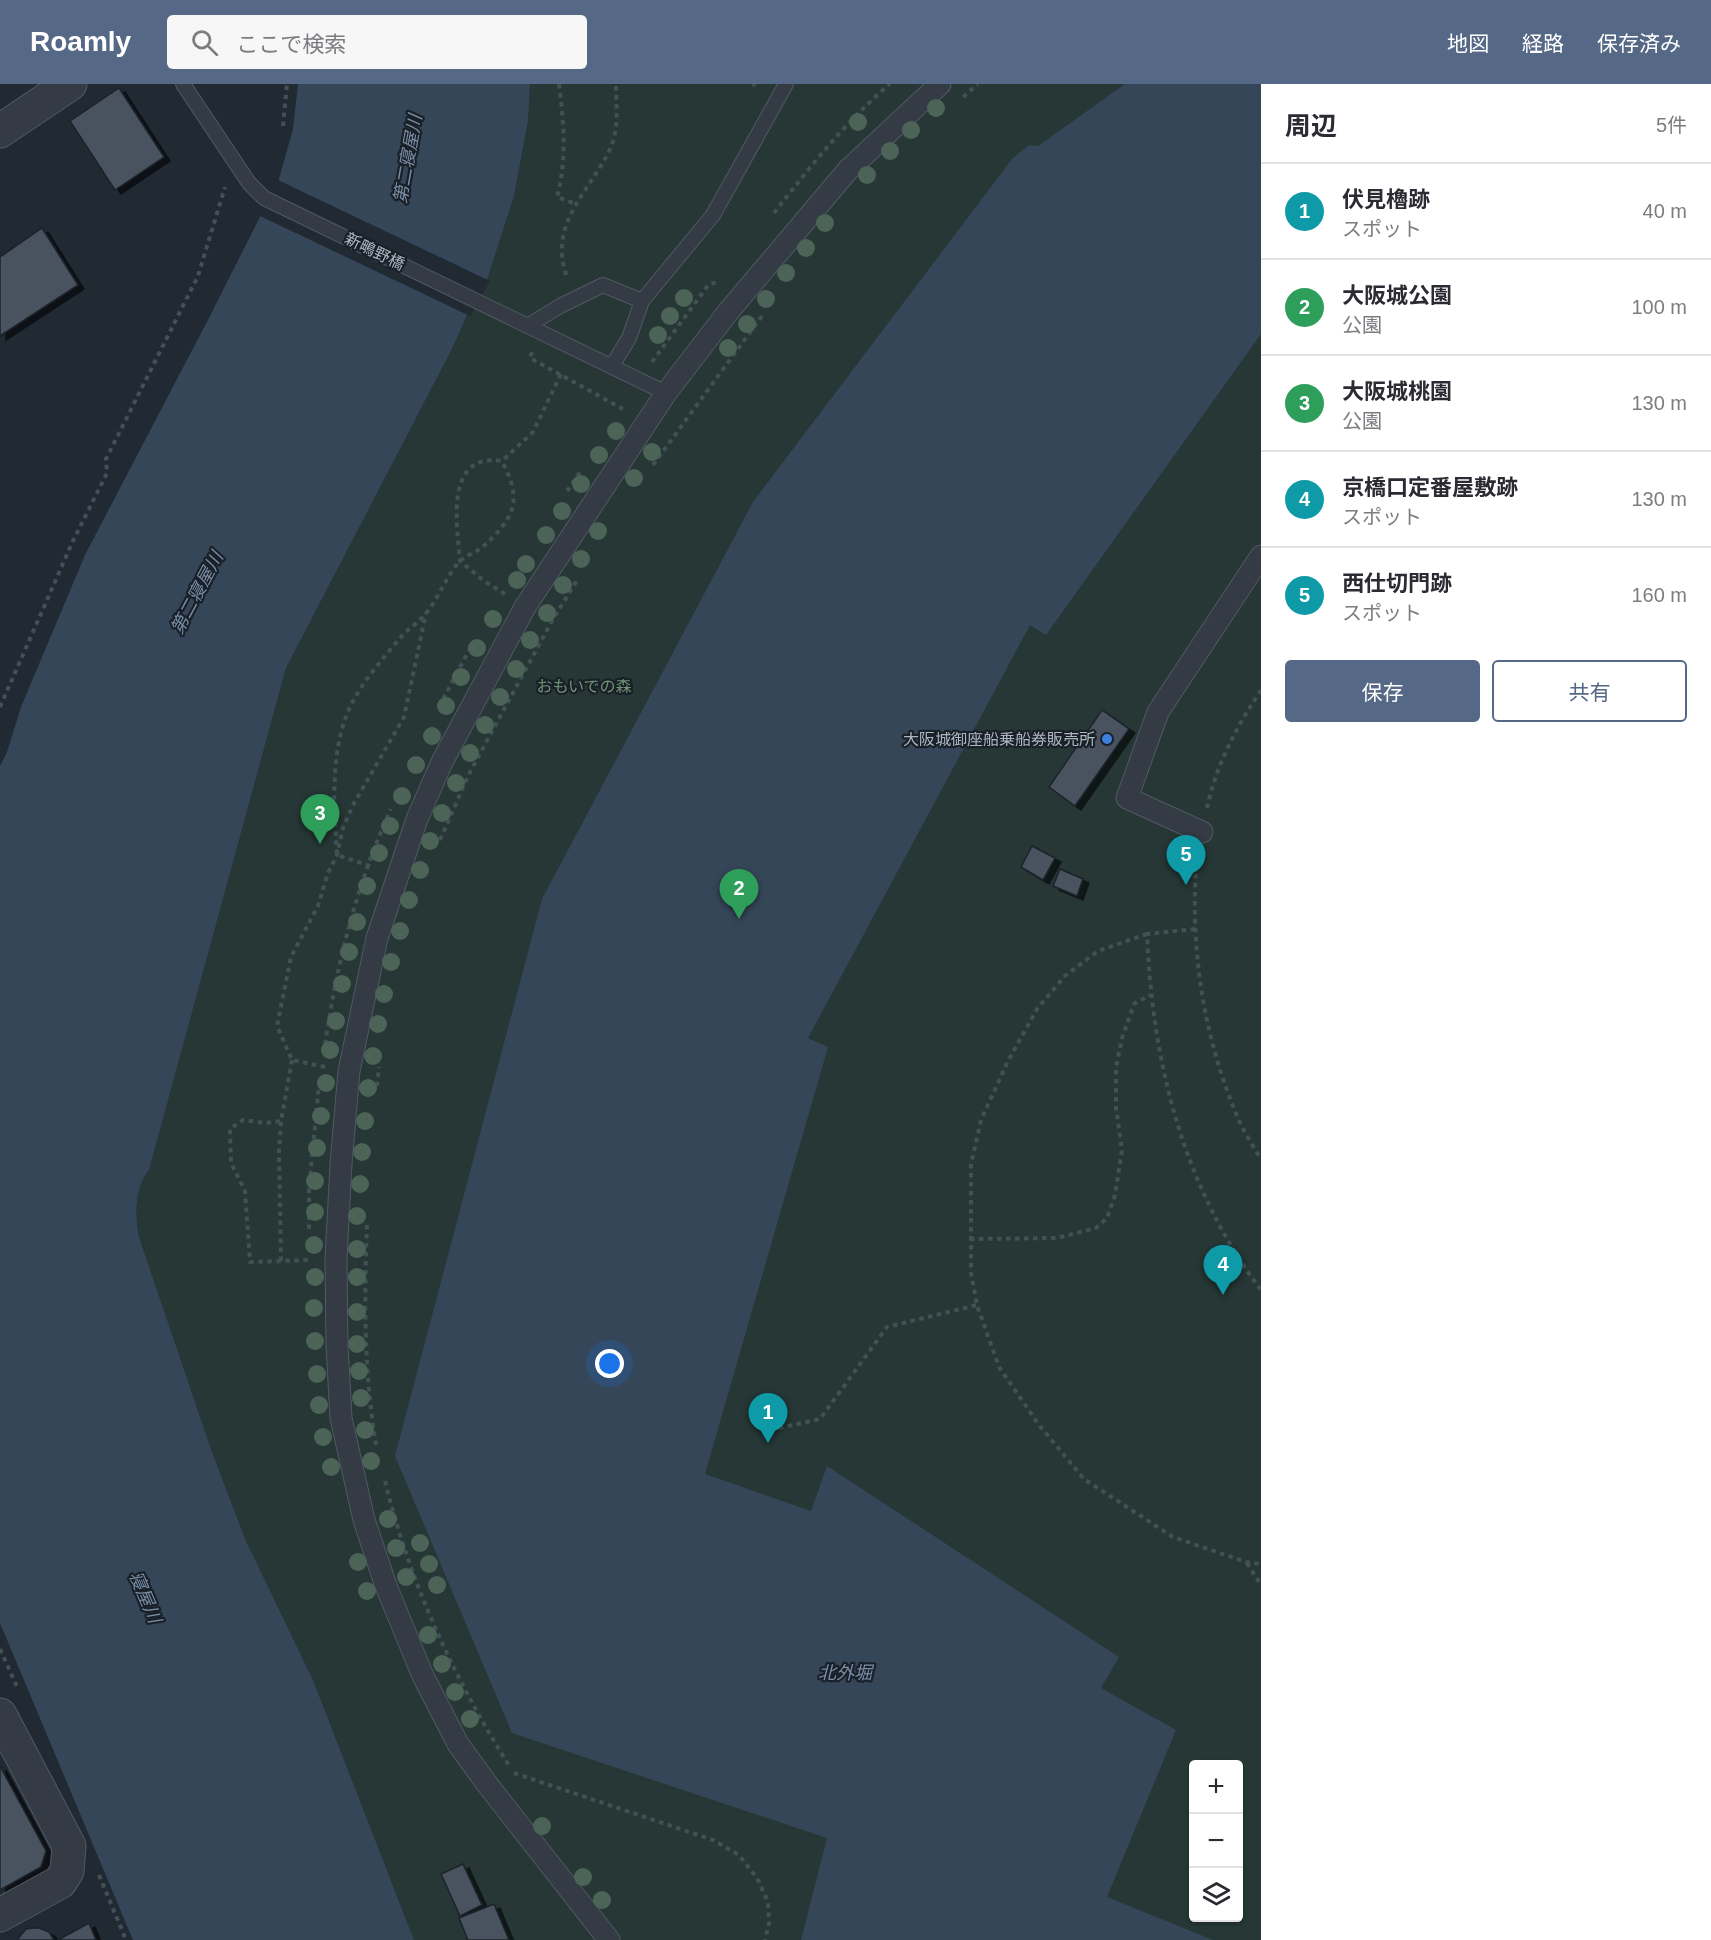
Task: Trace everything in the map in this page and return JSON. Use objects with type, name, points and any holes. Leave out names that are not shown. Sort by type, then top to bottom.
[{"type":"street","points":[[0,131],[70,84]]},
{"type":"street","points":[[609,1940],[458,1744],[423,1676],[386,1586],[364,1520],[341,1418],[337,1345],[336,1259],[349,1071],[377,938],[417,819],[442,762],[525,607],[666,393],[728,312],[848,170],[940,84]]},
{"type":"street","points":[[1202,832],[1127,798],[1158,712],[1261,555]]},
{"type":"street","points":[[0,1715],[69,1846],[67,1871],[60,1882],[0,1915]]},
{"type":"lane","name":"新鴫野橋","points":[[183,84],[249,183],[264,198],[666,393]]},
{"type":"lane","points":[[612,366],[629,338],[642,301],[713,215],[786,84]]},
{"type":"lane","points":[[529,325],[603,285],[642,301]]},
{"type":"path","points":[[283,126],[286,84]]},
{"type":"path","points":[[559,84],[564,129],[564,158],[557,197],[576,204]]},
{"type":"path","points":[[566,275],[561,246],[576,204],[604,164],[613,141],[616,84]]},
{"type":"path","points":[[772,216],[838,134],[890,84]]},
{"type":"path","points":[[961,99],[978,84]]},
{"type":"path","points":[[0,707],[72,543],[107,474],[106,459],[198,276],[226,184]]},
{"type":"path","points":[[617,418],[627,404],[625,399],[709,284],[721,281]]},
{"type":"path","points":[[647,474],[763,315]]},
{"type":"path","points":[[525,607],[484,581],[460,561],[456,519],[458,491],[464,477],[474,465],[482,461],[502,460],[533,432],[561,375]]},
{"type":"path","points":[[337,855],[336,764],[343,727],[352,703],[402,636],[426,613],[460,561],[480,549],[499,530],[512,508],[512,484],[502,460]]},
{"type":"path","points":[[562,498],[581,470]]},
{"type":"path","points":[[439,844],[469,774],[553,619],[583,570]]},
{"type":"path","points":[[496,602],[508,583]]},
{"type":"path","points":[[281,1261],[279,1150],[281,1121],[291,1060],[277,1026],[291,957],[318,906],[328,873],[337,855],[343,828],[353,805],[404,717],[426,613]]},
{"type":"path","points":[[437,710],[470,650]]},
{"type":"path","points":[[1261,690],[1239,723],[1220,766],[1202,832],[1194,889],[1195,929],[1202,991],[1218,1063],[1239,1121],[1261,1159]]},
{"type":"path","points":[[323,1054],[349,930],[369,866],[392,806]]},
{"type":"path","points":[[337,855],[397,875]]},
{"type":"path","points":[[1195,929],[1147,934],[1098,951],[1065,976],[1037,1010],[1008,1061],[981,1120],[971,1164],[971,1273],[977,1305],[999,1367],[1039,1425],[1084,1479],[1173,1537],[1246,1562],[1261,1564]]},
{"type":"path","points":[[1147,934],[1150,995],[1167,1092],[1180,1138],[1205,1199],[1243,1266],[1261,1290]]},
{"type":"path","points":[[970,1239],[1057,1238],[1096,1228],[1107,1218],[1115,1195],[1122,1150],[1116,1107],[1116,1068],[1122,1038],[1134,1004],[1150,995]]},
{"type":"path","points":[[291,1060],[349,1071]]},
{"type":"path","points":[[376,1088],[379,1065]]},
{"type":"path","points":[[309,1236],[310,1178],[316,1103],[322,1066]]},
{"type":"path","points":[[281,1121],[266,1123],[243,1120],[230,1129],[231,1163],[245,1191],[250,1262],[336,1259]]},
{"type":"path","points":[[367,1214],[366,1346],[371,1414],[377,1446]]},
{"type":"path","points":[[309,1248],[309,1271]]},
{"type":"path","points":[[779,1428],[820,1419],[887,1327],[977,1305]]},
{"type":"path","points":[[384,1478],[392,1511],[433,1625],[456,1674],[491,1737],[520,1782]]},
{"type":"path","points":[[1246,1562],[1261,1585]]},
{"type":"path","points":[[514,1773],[713,1840],[739,1855],[757,1878],[768,1902],[769,1923],[765,1940]]},
{"type":"green space","name":"おもいでの森","points":[[530,84],[1261,84],[1261,1940],[414,1940],[313,1680],[246,1541],[212,1452],[139,1237],[136,1211],[138,1194],[149,1170],[286,668],[487,280],[514,196],[528,123]]},
{"type":"water","points":[[298,84],[530,84],[528,122],[514,196],[487,280],[286,668],[149,1170],[138,1194],[137,1220],[139,1237],[212,1452],[246,1541],[313,1680],[414,1940],[133,1940],[0,1623],[0,766],[7,752],[21,707],[85,555],[279,179],[293,129]]},
{"type":"water","name":"北外堀","points":[[1125,84],[1261,84],[1261,334],[1046,635],[1030,625],[808,1038],[828,1047],[705,1474],[811,1511],[827,1466],[1119,1657],[1101,1688],[1176,1730],[1107,1897],[1213,1940],[801,1940],[827,1838],[512,1733],[395,1456],[542,899],[753,502],[1012,159],[1029,145],[1038,146]]},
{"type":"pier","points":[[277,176],[280,181],[490,281],[470,316],[258,215]]},
{"type":"building","points":[[119,88],[164,157],[115,190],[70,121]]},
{"type":"building","points":[[42,228],[78,285],[0,336],[0,257]]},
{"type":"building","points":[[1102,710],[1129,729],[1075,806],[1049,787]]},
{"type":"building","points":[[1032,846],[1055,858],[1043,880],[1021,867]]},
{"type":"building","points":[[1060,869],[1083,879],[1077,896],[1053,886]]},
{"type":"building","points":[[0,1766],[46,1851],[41,1867],[0,1890]]},
{"type":"building","points":[[463,1864],[482,1905],[460,1916],[441,1874]]},
{"type":"building","points":[[494,1904],[509,1940],[468,1940],[459,1918]]},
{"type":"building","points":[[89,1923],[96,1940],[58,1940]]},
{"type":"building","points":[[33,1928],[49,1932],[54,1940],[17,1940],[26,1929]]},
{"type":"place","name":"大阪城御座船乗船券販売所","points":[[1107,739]]},
{"type":"place","name":"大阪城桃園","points":[[320,844]]},
{"type":"place","name":"西仕切門跡","points":[[1186,885]]},
{"type":"place","name":"大阪城公園","points":[[739,919]]},
{"type":"place","name":"京橋口定番屋敷跡","points":[[1223,1295]]},
{"type":"place","name":"伏見櫓跡","points":[[768,1443]]},
{"type":"water label","name":"第二寝屋川","points":[[408,159]]},
{"type":"water label","name":"第二寝屋川","points":[[197,593]]},
{"type":"water label","name":"寝屋川","points":[[145,1597]]}]
